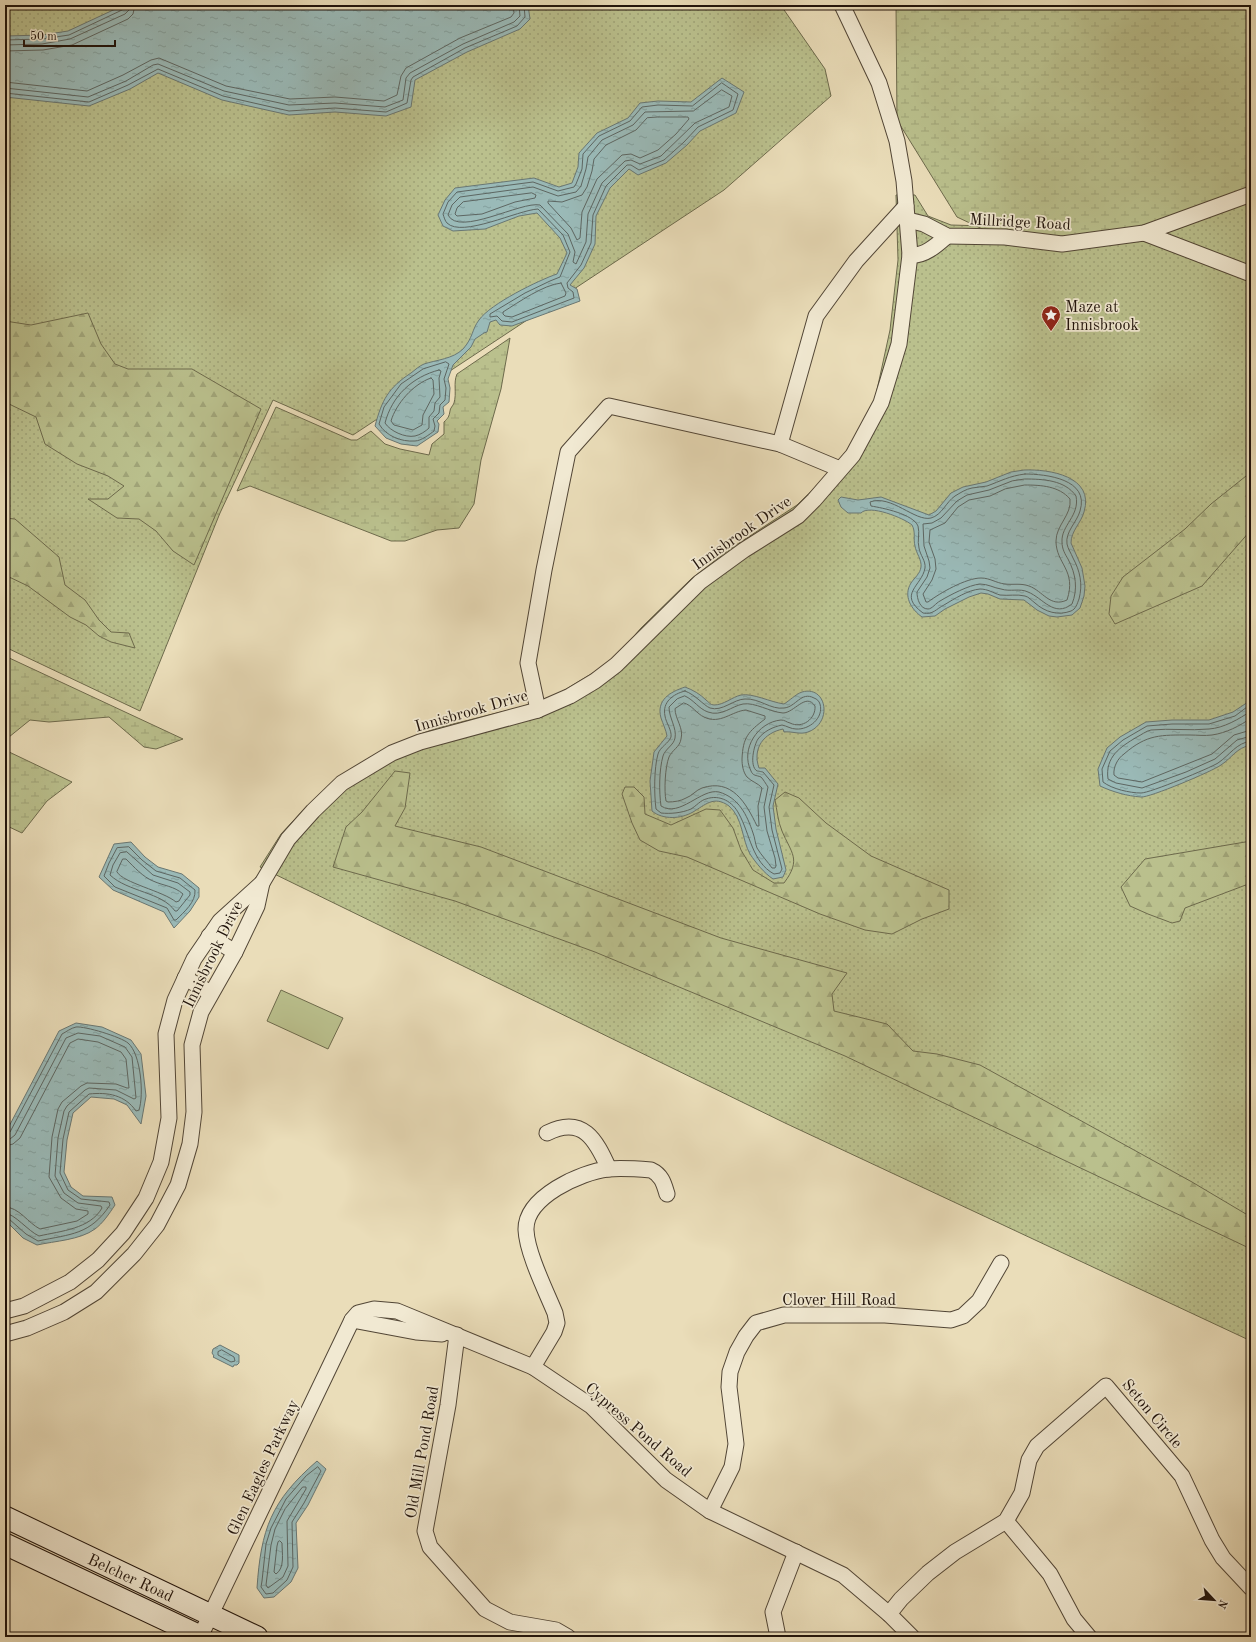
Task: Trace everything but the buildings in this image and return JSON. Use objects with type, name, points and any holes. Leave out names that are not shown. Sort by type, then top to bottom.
[{"type":"main road","name":"Belcher Road","points":[[5,1517],[257,1637]]},
{"type":"main road","name":"Belcher Road","points":[[5,1544],[201,1637]]},
{"type":"street","name":"Innisbrook Drive","points":[[5,1310],[24,1306],[70,1282],[98,1260],[124,1233],[146,1198],[161,1162],[170,1118],[166,1034],[176,1000],[185,978],[194,959],[220,921],[262,883],[288,839],[313,811],[342,783],[392,753],[420,742],[538,710],[570,696],[595,681],[616,665],[700,582],[744,550],[798,516],[853,455],[881,403],[898,344],[910,255],[904,181],[897,141],[879,83],[842,5]]},
{"type":"street","name":"Millridge Road","points":[[907,213],[924,224],[948,236],[1005,237],[1062,244],[1144,233],[1251,194]]},
{"type":"street","points":[[780,444],[816,316],[856,262],[907,213]]},
{"type":"street","points":[[1144,233],[1251,274]]},
{"type":"street","name":"Millridge Road","points":[[910,255],[915,256],[935,247],[948,236]]},
{"type":"street","points":[[538,710],[528,663],[544,570],[568,452],[609,406],[780,444],[840,469]]},
{"type":"street","name":"Innisbrook Drive","points":[[5,1334],[27,1328],[64,1312],[96,1292],[134,1254],[157,1225],[178,1185],[190,1144],[194,1112],[192,1045],[201,1012],[235,952],[257,906],[262,883]]},
{"type":"street","points":[[209,936],[235,952]]},
{"type":"street","points":[[185,978],[211,993]]},
{"type":"street","points":[[547,1133],[563,1127],[582,1130],[595,1141],[609,1169]]},
{"type":"street","points":[[533,1367],[554,1332],[557,1324],[555,1313],[528,1244],[526,1229],[531,1212],[544,1197],[572,1180],[584,1175],[609,1169],[651,1170],[663,1181],[667,1194]]},
{"type":"street","name":"Clover Hill Road","points":[[710,1511],[732,1467],[736,1444],[729,1387],[730,1372],[737,1352],[746,1336],[756,1323],[784,1315],[885,1315],[951,1320],[963,1316],[979,1301],[1001,1263]]},
{"type":"street","name":"Cypress Pond Road","points":[[355,1316],[416,1332],[457,1335],[533,1367],[591,1406],[666,1480],[710,1511],[842,1575],[889,1614],[912,1637]]},
{"type":"street","name":"Glen Eagles Parkway","points":[[201,1637],[355,1316]]},
{"type":"street","name":"Old Mill Pond Road","points":[[457,1335],[448,1405],[425,1531],[430,1546],[485,1609],[510,1622],[556,1630],[568,1637]]},
{"type":"street","name":"Seton Circle","points":[[1006,1521],[1022,1493],[1029,1460],[1037,1446],[1106,1386],[1182,1476],[1222,1558],[1251,1588]]},
{"type":"street","points":[[889,1614],[901,1599],[928,1573],[955,1552],[1006,1521],[1050,1574],[1074,1619],[1089,1637]]},
{"type":"street","points":[[778,1637],[773,1612],[796,1552]]},
{"type":"green space","points":[[5,5],[775,5],[782,7],[825,69],[831,96],[724,190],[353,435],[273,400],[220,513],[140,711],[5,647]]},
{"type":"green space","points":[[896,5],[1251,5],[1251,200],[1175,230],[1112,233],[1057,239],[991,233],[957,217],[897,120]]},
{"type":"green space","points":[[1251,180],[1251,1341],[785,1123],[260,867],[281,834],[309,804],[340,776],[374,755],[407,739],[437,728],[521,707],[558,694],[601,668],[623,649],[641,628],[691,579],[730,549],[797,505],[825,478],[847,450],[862,426],[875,399],[890,330],[898,260],[896,195],[915,195],[928,216],[951,225],[1090,229]]},
{"type":"green space","points":[[88,313],[101,344],[115,364],[128,369],[192,369],[261,409],[194,565],[173,551],[156,531],[139,519],[117,518],[88,499],[108,499],[124,486],[108,476],[77,464],[45,444],[36,417],[7,403],[5,387],[5,321],[31,325]]},
{"type":"green space","points":[[510,338],[501,389],[481,460],[474,504],[459,528],[437,530],[405,541],[391,541],[250,486],[237,491],[276,407],[351,440],[357,440],[371,431],[385,444],[400,449],[429,455],[432,444],[444,434],[444,422],[449,416],[450,409],[454,404],[455,381],[457,374]]},
{"type":"green space","points":[[1251,472],[1251,530],[1202,586],[1115,624],[1109,614],[1111,596],[1123,577],[1185,529],[1211,504]]},
{"type":"green space","points":[[5,518],[15,519],[59,557],[65,585],[85,600],[99,620],[111,632],[129,633],[135,648],[111,642],[99,636],[86,625],[70,617],[28,586],[5,575]]},
{"type":"green space","points":[[5,656],[183,739],[156,749],[144,747],[109,717],[49,722],[30,720],[9,737],[5,746]]},
{"type":"green space","points":[[5,750],[72,782],[47,801],[22,833],[5,825]]},
{"type":"green space","points":[[395,771],[410,773],[405,808],[395,826],[481,847],[721,938],[847,973],[832,994],[834,1011],[887,1024],[913,1051],[937,1054],[980,1065],[1192,1182],[1251,1217],[1251,1249],[845,1056],[595,952],[455,901],[333,867],[346,827],[362,812]]},
{"type":"green space","points":[[625,787],[634,787],[644,797],[645,814],[671,825],[706,809],[720,810],[733,828],[741,850],[753,870],[774,883],[784,883],[793,868],[794,862],[793,856],[782,831],[775,800],[785,792],[799,798],[826,823],[871,856],[949,890],[949,909],[922,919],[892,934],[865,930],[820,914],[687,857],[659,851],[640,840],[632,823],[622,794]]},
{"type":"green space","points":[[1251,841],[1251,883],[1185,908],[1180,921],[1172,923],[1130,906],[1121,887],[1145,859]]},
{"type":"green space","points":[[281,990],[343,1018],[328,1049],[267,1021]]},
{"type":"water","points":[[124,5],[528,5],[530,19],[520,29],[467,52],[415,80],[411,107],[386,116],[335,112],[289,115],[222,100],[158,73],[130,89],[89,106],[5,97],[5,36],[42,35],[68,31]]},
{"type":"water","points":[[722,78],[744,92],[736,113],[700,131],[687,145],[666,163],[638,175],[629,169],[610,188],[596,216],[595,244],[584,268],[570,285],[577,289],[580,301],[512,326],[500,325],[496,320],[490,322],[487,332],[475,339],[471,347],[453,365],[448,379],[450,388],[449,402],[443,407],[444,414],[437,421],[439,424],[438,432],[417,446],[401,444],[386,438],[375,426],[383,402],[391,390],[422,365],[449,357],[463,349],[471,337],[477,323],[485,314],[515,293],[557,274],[567,253],[560,238],[537,213],[519,216],[485,229],[453,231],[443,226],[438,215],[445,200],[455,188],[534,178],[559,187],[572,183],[578,167],[579,153],[597,133],[628,118],[640,103],[658,101],[691,102]]},
{"type":"water","points":[[1024,470],[1057,473],[1068,477],[1083,490],[1086,500],[1084,512],[1074,531],[1071,543],[1082,568],[1085,586],[1084,596],[1080,608],[1072,615],[1057,617],[1049,616],[1037,610],[1024,600],[1000,599],[981,593],[969,597],[945,609],[935,616],[922,617],[909,602],[908,597],[911,583],[921,567],[921,562],[916,551],[914,530],[912,525],[902,519],[879,511],[871,510],[861,513],[848,513],[841,507],[838,500],[841,497],[858,500],[881,497],[929,515],[936,511],[951,493],[963,487],[986,482],[1011,472]]},
{"type":"water","points":[[685,687],[696,692],[714,705],[721,704],[741,695],[756,696],[784,704],[802,692],[810,691],[817,694],[821,699],[824,706],[824,714],[816,727],[808,732],[802,733],[784,732],[783,729],[776,731],[761,742],[757,754],[759,768],[765,768],[778,784],[773,806],[776,829],[786,870],[783,877],[773,879],[766,874],[750,854],[740,823],[734,811],[724,803],[719,801],[710,802],[693,812],[672,818],[661,816],[652,811],[650,781],[654,752],[667,736],[660,712],[662,702],[669,694]]},
{"type":"water","points":[[1251,700],[1251,745],[1242,748],[1216,768],[1168,789],[1141,797],[1131,796],[1100,786],[1098,769],[1107,748],[1120,737],[1146,722],[1209,720],[1233,712]]},
{"type":"water","points":[[131,842],[145,857],[158,867],[182,874],[199,888],[199,897],[190,911],[174,928],[164,912],[113,890],[99,877],[114,844]]},
{"type":"water","points":[[76,1023],[102,1027],[131,1040],[141,1054],[146,1096],[141,1124],[127,1105],[114,1099],[91,1097],[73,1113],[67,1140],[64,1172],[71,1187],[83,1196],[112,1197],[115,1205],[101,1224],[89,1233],[67,1240],[37,1245],[23,1238],[5,1220],[5,1134],[59,1031]]},
{"type":"water","points":[[220,1345],[239,1355],[239,1363],[237,1365],[234,1365],[233,1367],[213,1357],[213,1349]]},
{"type":"water","points":[[317,1461],[326,1469],[308,1505],[296,1523],[298,1568],[291,1582],[274,1597],[264,1598],[257,1588],[262,1549],[271,1517],[289,1489]]},
{"type":"place","name":"Maze at Innisbrook","points":[[1051,332]]}]
